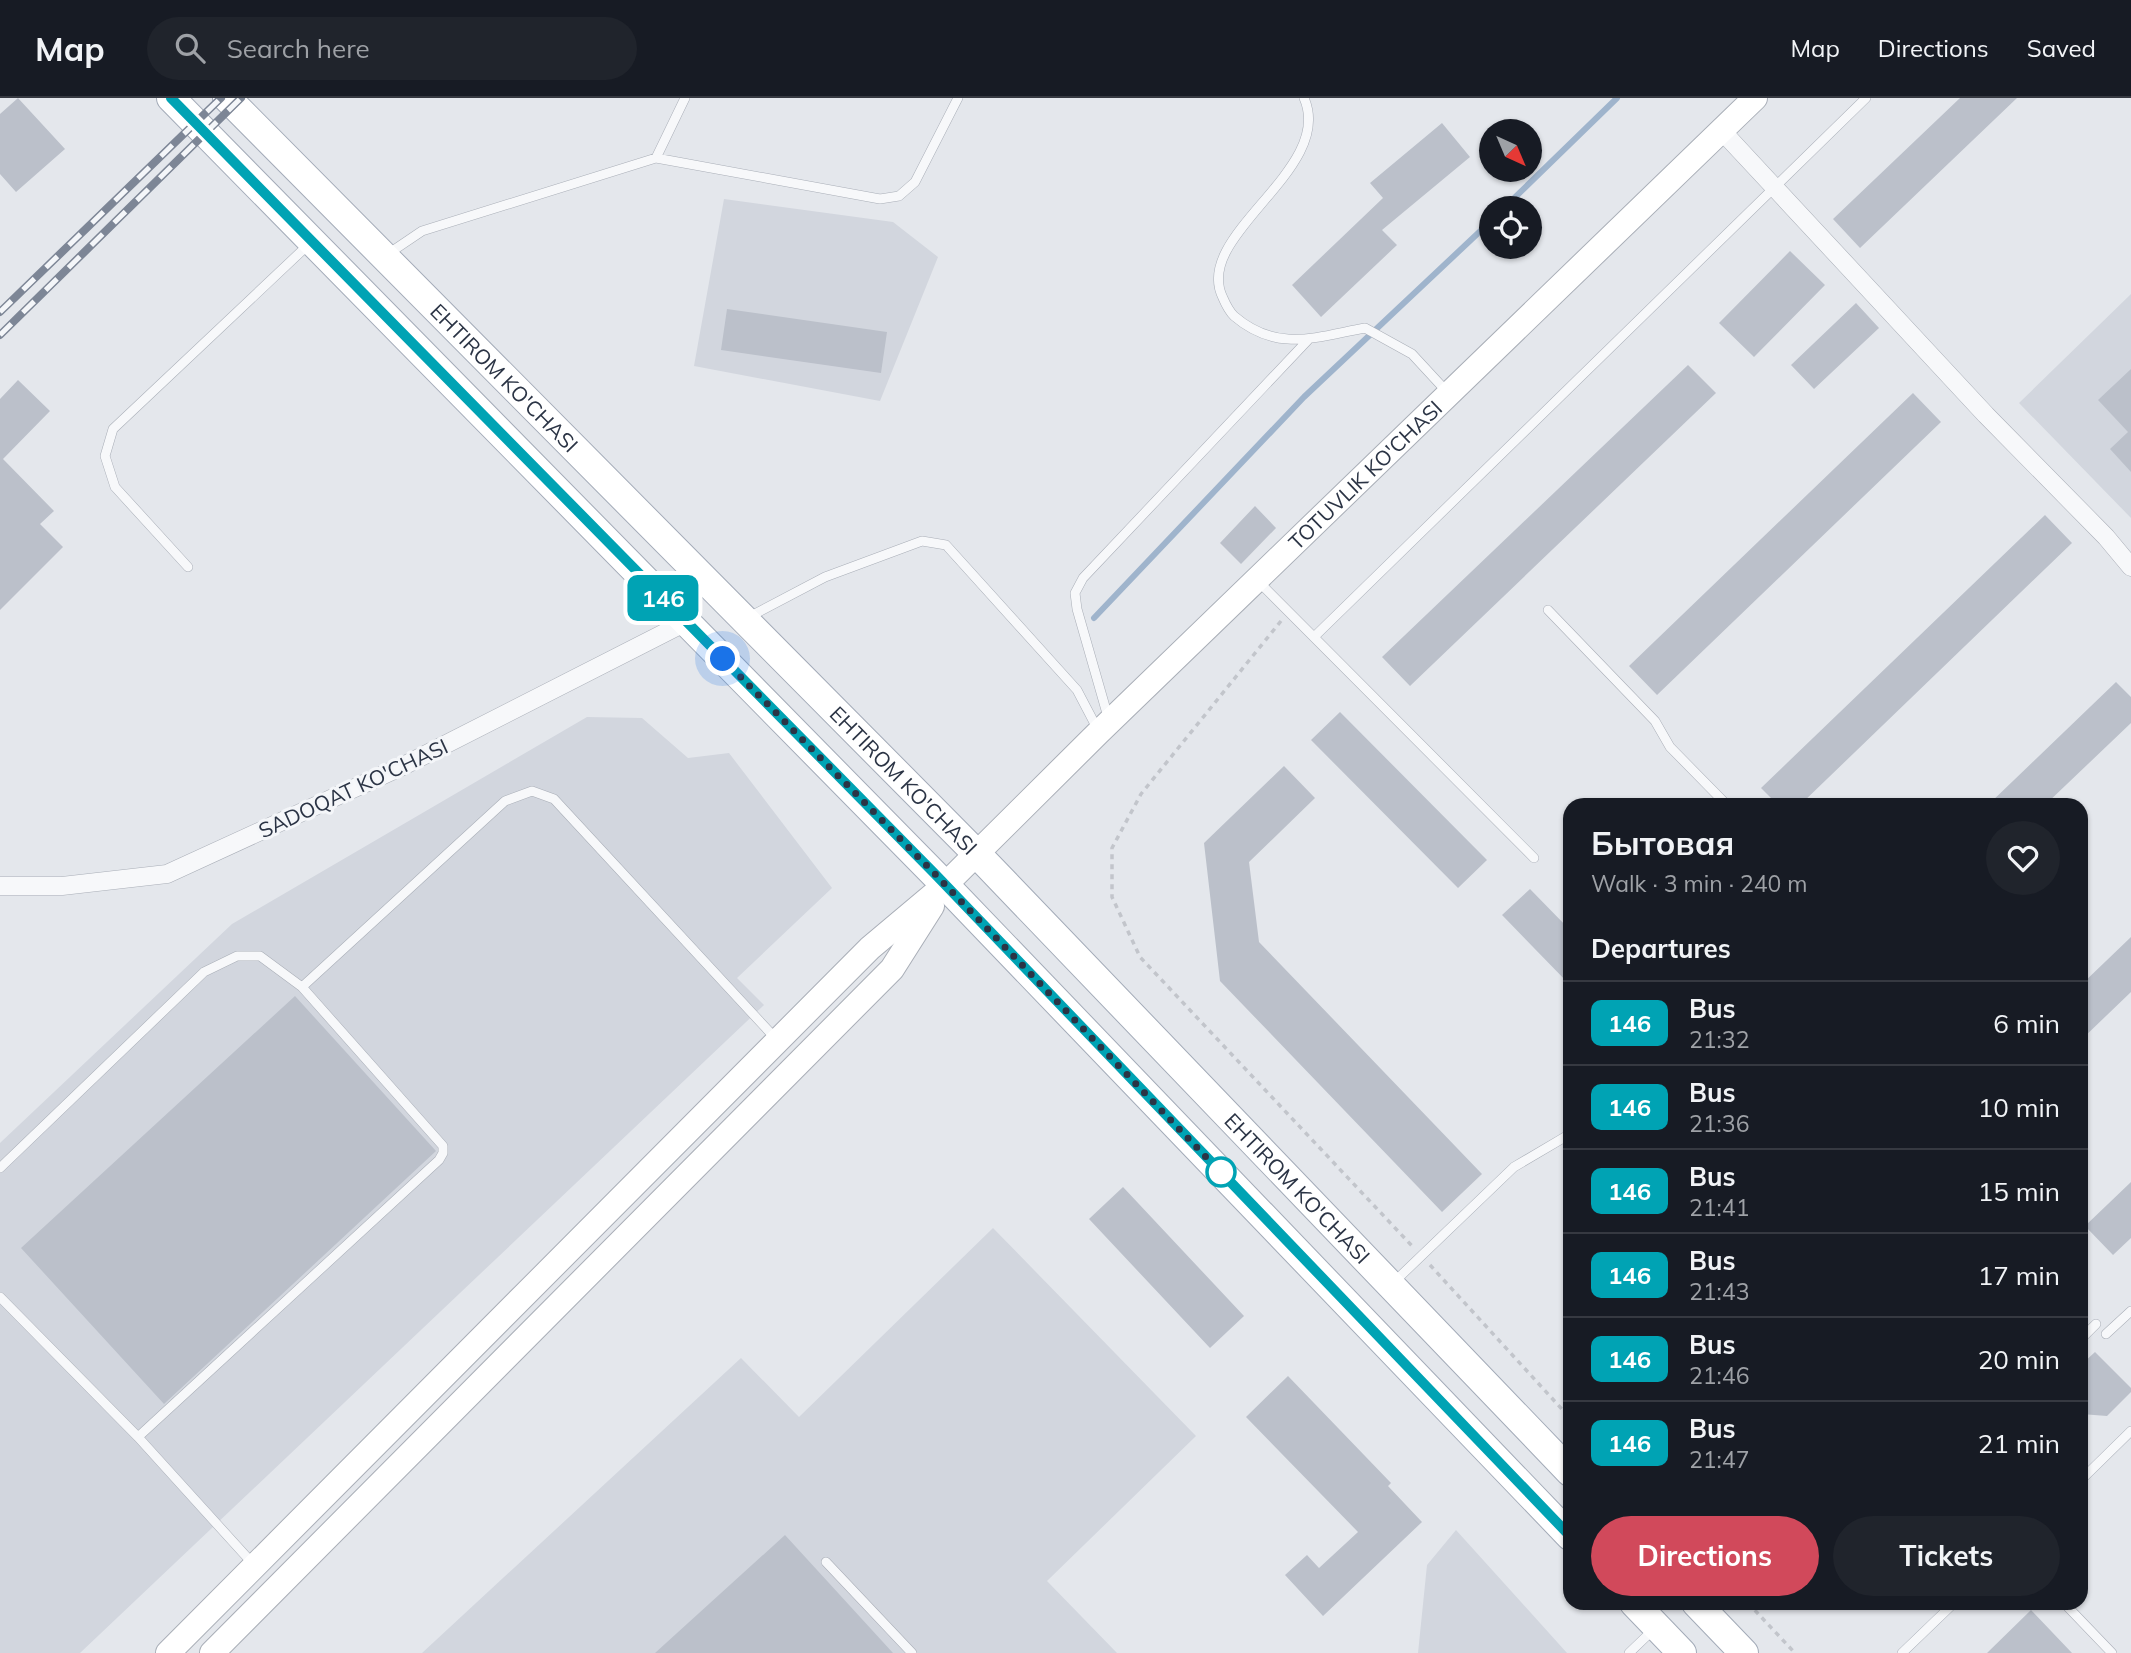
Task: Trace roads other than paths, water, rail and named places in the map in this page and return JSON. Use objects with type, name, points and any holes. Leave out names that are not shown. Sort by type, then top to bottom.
[{"type":"main road","name":"EHTIROM KO'CHASI","points":[[171,98],[945,885],[1563,1529]]},
{"type":"main road","name":"EHTIROM KO'CHASI","points":[[227,98],[976,853],[1563,1465]]},
{"type":"main road","name":"TOTUVLIK KO'CHASI","points":[[945,885],[1755,98]]},
{"type":"main road","points":[[168,1653],[870,948],[945,885]]},
{"type":"main road","points":[[212,1653],[892,969],[945,885]]},
{"type":"main road","points":[[1641,1610],[1682,1653]]},
{"type":"main road","points":[[1703,1610],[1744,1653]]},
{"type":"street","points":[[1722,131],[1986,415],[2106,537],[2131,568]]},
{"type":"street","name":"SADOQAT KO'CHASI","points":[[0,887],[62,886],[167,874],[407,764],[686,622]]},
{"type":"lane","points":[[656,158],[685,98]]},
{"type":"lane","points":[[384,257],[422,231],[656,158],[880,199],[899,196],[915,182],[958,98]]},
{"type":"lane","points":[[1304,98],[1307,129],[1296,162],[1243,226],[1224,255],[1218,277],[1221,295],[1231,313],[1251,330],[1274,339],[1308,340],[1365,328],[1412,355],[1449,394]]},
{"type":"lane","points":[[1314,637],[1866,98]]},
{"type":"lane","points":[[188,567],[115,488],[105,456],[113,429],[312,242]]},
{"type":"lane","points":[[1105,727],[1075,593],[1083,578],[1308,340]]},
{"type":"lane","points":[[744,619],[825,577],[922,541],[946,545],[1077,690],[1105,727]]},
{"type":"lane","points":[[1257,580],[1534,858]]},
{"type":"lane","points":[[1548,610],[1655,721],[1670,747],[1720,798]]},
{"type":"lane","points":[[302,987],[505,801],[532,791],[554,799],[778,1041]]},
{"type":"lane","points":[[0,1168],[204,971],[237,956],[260,956],[302,987],[443,1146],[443,1153],[419,1179],[138,1437]]},
{"type":"lane","points":[[1390,1285],[1514,1167],[1563,1138]]},
{"type":"lane","points":[[0,1297],[138,1437],[256,1566]]},
{"type":"lane","points":[[2106,1334],[2131,1311]]},
{"type":"lane","points":[[2088,1332],[2096,1324]]},
{"type":"lane","points":[[2088,1472],[2131,1431]]},
{"type":"lane","points":[[826,1562],[912,1653]]},
{"type":"lane","points":[[1902,1653],[1947,1610]]},
{"type":"lane","points":[[2071,1610],[2112,1653]]},
{"type":"lane","points":[[1629,1653],[1657,1627]]},
{"type":"waterway","points":[[1516,196],[1617,98]]},
{"type":"waterway","points":[[1094,618],[1304,397],[1479,232]]},
{"type":"railway","points":[[0,312],[221,98]]},
{"type":"railway","points":[[0,335],[241,98]]}]
